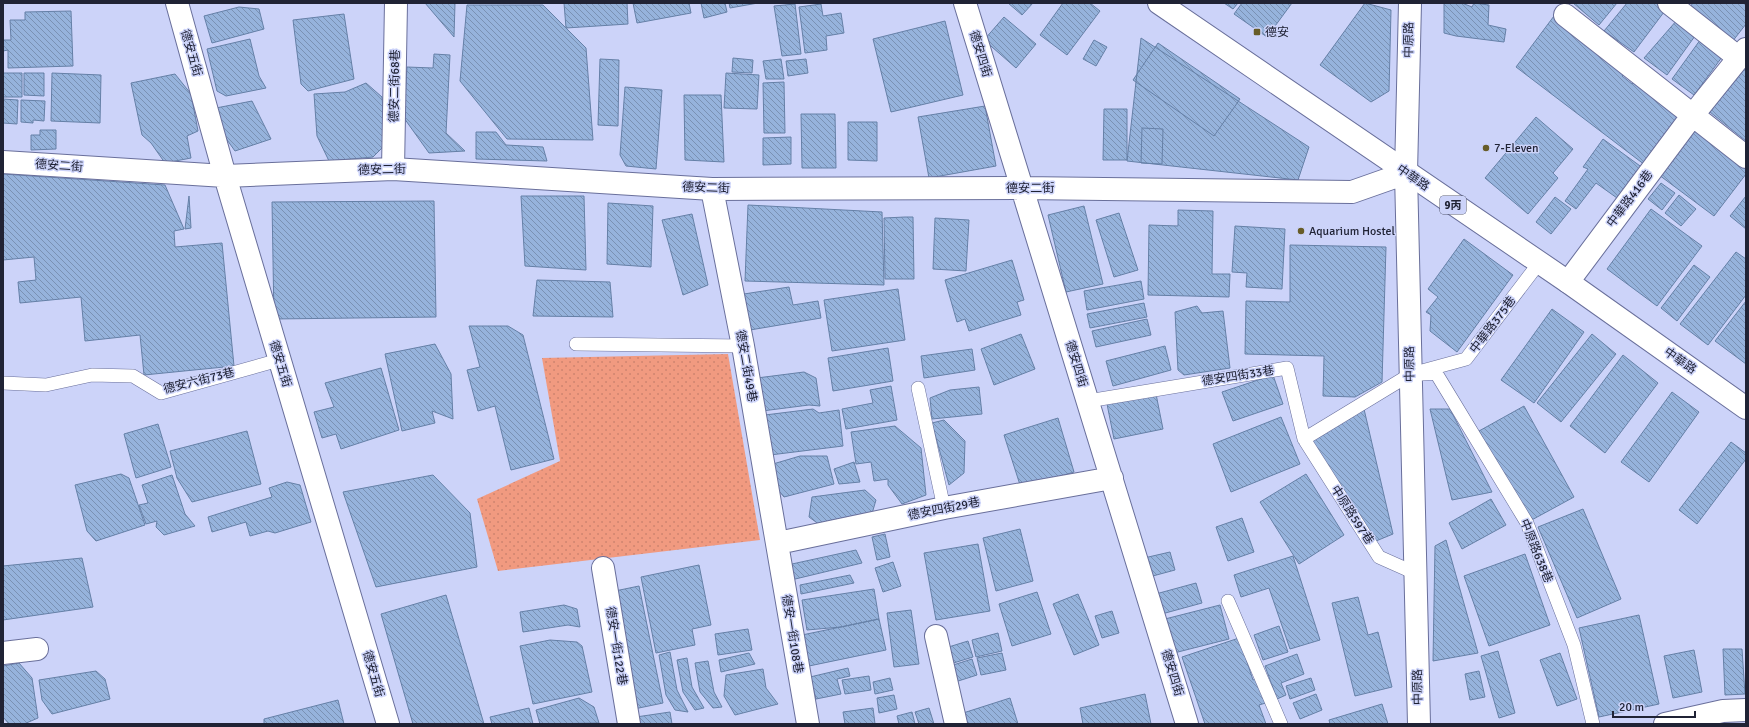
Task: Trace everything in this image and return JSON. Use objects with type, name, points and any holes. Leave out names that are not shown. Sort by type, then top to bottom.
[{"type":"street","name":"德安五街","points":[[177,3],[225,176],[388,724]]},
{"type":"street","name":"德安二街68巷","points":[[393,169],[396,3]]},
{"type":"street","name":"德安四街","points":[[965,3],[1020,188],[1112,478],[1187,724]]},
{"type":"street","name":"中華路","points":[[1160,3],[1406,173],[1568,282],[1746,408]]},
{"type":"street","name":"中原路","points":[[1410,3],[1406,173],[1419,724]]},
{"type":"street","points":[[1669,3],[1742,53]]},
{"type":"street","points":[[1566,15],[1692,116],[1746,157]]},
{"type":"street","name":"中華路416巷","points":[[1568,282],[1692,116],[1742,53]]},
{"type":"street","name":"德安二街","points":[[3,162],[225,176],[393,169],[712,189],[1020,188],[1352,192],[1406,173]]},
{"type":"street","name":"德安二街49巷","points":[[712,189],[743,346],[778,543]]},
{"type":"street","name":"德安四街29巷","points":[[778,543],[944,508],[1112,478]]},
{"type":"street","name":"德安一街108巷","points":[[778,543],[808,724]]},
{"type":"street","name":"德安一街122巷","points":[[603,568],[630,724]]},
{"type":"street","points":[[936,636],[956,724]]},
{"type":"street","points":[[3,653],[37,649]]},
{"type":"street","points":[[1669,724],[1724,718],[1746,710]]},
{"type":"lane","name":"中華路375巷","points":[[1411,374],[1466,359],[1539,263]]},
{"type":"lane","points":[[576,344],[743,346]]},
{"type":"lane","name":"德安六街73巷","points":[[3,383],[46,385],[92,375],[133,376],[161,393],[279,360]]},
{"type":"lane","name":"德安四街33巷","points":[[1088,401],[1287,368],[1304,439]]},
{"type":"lane","name":"中原路638巷","points":[[1411,374],[1436,373],[1527,523],[1574,645],[1592,724]]},
{"type":"lane","points":[[1304,439],[1411,374]]},
{"type":"lane","points":[[918,388],[944,508]]},
{"type":"lane","name":"中原路597巷","points":[[1304,439],[1379,557],[1415,573]]},
{"type":"lane","points":[[1228,601],[1281,724]]},
{"type":"shaded area","points":[[728,354],[760,540],[498,571],[477,499],[560,461],[542,358]]},
{"type":"building","points":[[425,3],[455,3],[454,37]]},
{"type":"building","points":[[564,3],[627,3],[628,24],[566,28]]},
{"type":"building","points":[[633,3],[689,3],[691,13],[637,23]]},
{"type":"building","points":[[701,3],[725,3],[727,12],[704,18]]},
{"type":"building","points":[[729,3],[758,3],[730,8]]},
{"type":"building","points":[[1008,3],[1033,3],[1022,15]]},
{"type":"building","points":[[1063,3],[1090,3],[1100,11],[1067,55],[1040,35]]},
{"type":"building","points":[[1224,3],[1238,3],[1233,9]]},
{"type":"building","points":[[1242,3],[1292,3],[1267,37],[1234,14]]},
{"type":"building","points":[[1365,3],[1391,10],[1389,91],[1371,102],[1320,65]]},
{"type":"building","points":[[1444,3],[1462,3],[1472,7],[1474,3],[1489,5],[1488,25],[1506,29],[1504,42],[1444,33]]},
{"type":"building","points":[[1573,3],[1617,3],[1599,25]]},
{"type":"building","points":[[1627,3],[1660,3],[1667,8],[1634,52],[1604,31]]},
{"type":"building","points":[[1693,3],[1746,3],[1746,24],[1732,42],[1689,8]]},
{"type":"building","points":[[795,4],[801,54],[782,56],[774,6]]},
{"type":"building","points":[[821,4],[823,16],[841,13],[844,33],[826,36],[827,50],[805,53],[799,7]]},
{"type":"building","points":[[467,5],[543,5],[586,48],[593,140],[507,139],[460,81]]},
{"type":"building","points":[[239,7],[259,9],[264,29],[212,43],[204,16]]},
{"type":"building","points":[[71,11],[73,66],[8,68],[8,50],[3,51],[3,40],[11,40],[10,20],[25,20],[25,12]]},
{"type":"building","points":[[344,14],[354,79],[308,91],[301,84],[293,20]]},
{"type":"building","points":[[1554,16],[1626,71],[1622,76],[1632,84],[1637,78],[1684,114],[1645,165],[1516,67]]},
{"type":"building","points":[[1004,17],[1036,44],[1016,68],[984,40]]},
{"type":"building","points":[[1677,20],[1695,36],[1667,75],[1644,58]]},
{"type":"building","points":[[945,21],[963,95],[891,112],[873,39]]},
{"type":"building","points":[[1703,36],[1725,53],[1694,95],[1672,79]]},
{"type":"building","points":[[1141,38],[1309,147],[1298,180],[1127,161]]},
{"type":"building","points":[[250,39],[259,76],[266,88],[226,96],[217,91],[207,49]]},
{"type":"building","points":[[1094,40],[1107,47],[1096,66],[1083,59]]},
{"type":"building","points":[[1158,43],[1240,99],[1214,136],[1133,80]]},
{"type":"building","points":[[434,54],[450,55],[446,133],[465,151],[429,153],[404,118],[407,67],[433,68]]},
{"type":"building","points":[[733,58],[753,60],[752,73],[732,72]]},
{"type":"building","points":[[600,59],[619,60],[618,126],[598,125]]},
{"type":"building","points":[[781,59],[784,79],[766,79],[763,61]]},
{"type":"building","points":[[806,59],[808,73],[788,76],[786,61]]},
{"type":"building","points":[[1745,67],[1746,68],[1746,141],[1710,112]]},
{"type":"building","points":[[3,73],[22,73],[22,97],[3,97]]},
{"type":"building","points":[[24,73],[44,73],[44,96],[24,95]]},
{"type":"building","points":[[52,73],[101,75],[100,123],[51,121]]},
{"type":"building","points":[[726,73],[759,75],[757,109],[724,108]]},
{"type":"building","points":[[175,74],[191,94],[198,131],[187,136],[191,158],[165,163],[151,143],[142,135],[131,83]]},
{"type":"building","points":[[784,82],[785,133],[764,133],[763,83]]},
{"type":"building","points":[[366,83],[382,97],[386,144],[373,157],[329,161],[317,136],[314,94],[345,92]]},
{"type":"building","points":[[625,87],[662,90],[656,169],[626,166],[620,155]]},
{"type":"building","points":[[684,95],[721,95],[724,162],[685,160]]},
{"type":"building","points":[[3,99],[18,100],[17,124],[3,123]]},
{"type":"building","points":[[21,100],[45,101],[44,121],[33,120],[33,123],[21,122]]},
{"type":"building","points":[[252,101],[271,139],[235,151],[220,130],[216,108]]},
{"type":"building","points":[[985,106],[996,166],[929,178],[918,117]]},
{"type":"building","points":[[1104,109],[1127,109],[1127,160],[1103,160]]},
{"type":"building","points":[[801,114],[835,114],[836,168],[802,168]]},
{"type":"building","points":[[1536,117],[1573,149],[1553,173],[1558,178],[1528,214],[1485,178]]},
{"type":"building","points":[[848,122],[877,122],[877,161],[848,160]]},
{"type":"building","points":[[1690,124],[1746,167],[1746,174],[1714,216],[1655,172]]},
{"type":"building","points":[[1142,128],[1163,129],[1162,164],[1141,163]]},
{"type":"building","points":[[40,130],[56,130],[56,149],[31,150],[31,135],[40,135]]},
{"type":"building","points":[[476,132],[496,132],[506,145],[543,147],[547,161],[476,159]]},
{"type":"building","points":[[791,137],[791,164],[763,165],[763,138]]},
{"type":"building","points":[[1603,139],[1647,171],[1624,203],[1596,183],[1576,209],[1565,201],[1588,169],[1583,167]]},
{"type":"building","points":[[3,174],[165,185],[184,229],[174,231],[175,247],[222,243],[234,366],[144,375],[140,335],[85,341],[81,297],[20,303],[18,282],[36,280],[34,257],[3,260]]},
{"type":"building","points":[[1661,183],[1675,193],[1662,210],[1648,199]]},
{"type":"building","points":[[1679,195],[1696,209],[1681,226],[1665,213]]},
{"type":"building","points":[[189,196],[191,228],[185,229]]},
{"type":"building","points":[[521,196],[584,196],[586,270],[525,266]]},
{"type":"building","points":[[1746,196],[1746,229],[1730,216]]},
{"type":"building","points":[[1555,197],[1571,209],[1551,234],[1536,222]]},
{"type":"building","points":[[434,201],[436,317],[274,319],[272,202]]},
{"type":"building","points":[[608,203],[653,206],[651,267],[607,264]]},
{"type":"building","points":[[748,205],[882,212],[884,285],[745,281]]},
{"type":"building","points":[[1084,206],[1103,284],[1066,292],[1048,215]]},
{"type":"building","points":[[1651,209],[1702,246],[1657,306],[1607,269]]},
{"type":"building","points":[[1178,210],[1213,211],[1212,274],[1230,274],[1229,297],[1148,295],[1149,225],[1178,226]]},
{"type":"building","points":[[1119,213],[1138,270],[1114,277],[1096,220]]},
{"type":"building","points":[[692,214],[708,285],[683,295],[662,220]]},
{"type":"building","points":[[913,217],[914,279],[885,279],[884,218]]},
{"type":"building","points":[[935,218],[969,220],[966,271],[933,269]]},
{"type":"building","points":[[1235,226],[1285,229],[1282,289],[1246,287],[1247,273],[1232,272]]},
{"type":"building","points":[[1464,239],[1513,275],[1457,352],[1430,331],[1431,315],[1426,312],[1438,297],[1428,289]]},
{"type":"building","points":[[1290,245],[1386,247],[1382,382],[1355,397],[1323,396],[1324,356],[1245,354],[1246,301],[1290,302]]},
{"type":"building","points":[[1736,252],[1746,259],[1746,295],[1708,345],[1680,324]]},
{"type":"building","points":[[1012,260],[1024,300],[1017,302],[1021,315],[969,331],[965,319],[957,322],[945,280]]},
{"type":"building","points":[[1694,265],[1710,277],[1677,321],[1661,308]]},
{"type":"building","points":[[537,280],[610,282],[613,317],[533,316]]},
{"type":"building","points":[[1141,281],[1144,299],[1087,310],[1084,291]]},
{"type":"building","points":[[789,287],[793,305],[818,301],[821,318],[750,330],[744,294]]},
{"type":"building","points":[[898,289],[905,340],[832,351],[824,300]]},
{"type":"building","points":[[1746,301],[1746,364],[1715,341]]},
{"type":"building","points":[[1144,303],[1147,317],[1090,328],[1087,314]]},
{"type":"building","points":[[1197,306],[1202,313],[1223,311],[1230,368],[1184,375],[1178,370],[1175,312]]},
{"type":"building","points":[[1552,309],[1584,332],[1534,403],[1501,380]]},
{"type":"building","points":[[1147,319],[1151,335],[1096,347],[1092,331]]},
{"type":"building","points":[[469,326],[508,326],[523,335],[554,459],[511,470],[495,406],[478,411],[467,370],[480,367]]},
{"type":"building","points":[[1021,334],[1035,369],[994,385],[981,349]]},
{"type":"building","points":[[1592,334],[1616,354],[1561,422],[1537,403]]},
{"type":"building","points":[[435,344],[451,374],[453,419],[432,411],[435,423],[402,431],[385,354]]},
{"type":"building","points":[[1165,346],[1171,370],[1113,386],[1106,361]]},
{"type":"building","points":[[888,348],[893,381],[833,391],[828,358]]},
{"type":"building","points":[[972,349],[975,370],[924,378],[921,356]]},
{"type":"building","points":[[1623,355],[1658,383],[1605,453],[1570,426]]},
{"type":"building","points":[[381,368],[399,430],[341,449],[336,434],[322,438],[314,412],[334,407],[325,383]]},
{"type":"building","points":[[804,372],[816,378],[820,406],[809,405],[762,411],[757,378]]},
{"type":"building","points":[[1273,375],[1283,404],[1233,421],[1222,392]]},
{"type":"building","points":[[891,386],[897,420],[846,429],[842,409],[873,403],[870,390]]},
{"type":"building","points":[[979,387],[982,414],[932,419],[930,398],[950,390]]},
{"type":"building","points":[[1672,392],[1699,412],[1649,482],[1621,462]]},
{"type":"building","points":[[1156,394],[1163,429],[1114,439],[1107,404]]},
{"type":"building","points":[[1524,406],[1574,497],[1528,522],[1479,431]]},
{"type":"building","points":[[813,409],[819,413],[839,410],[843,446],[770,455],[765,415]]},
{"type":"building","points":[[1364,409],[1393,534],[1376,541],[1306,441]]},
{"type":"building","points":[[1430,409],[1450,409],[1492,492],[1452,500]]},
{"type":"building","points":[[1281,417],[1300,464],[1231,492],[1213,444]]},
{"type":"building","points":[[1058,418],[1074,472],[1021,488],[1004,435]]},
{"type":"building","points":[[944,420],[965,441],[964,473],[949,485],[932,423]]},
{"type":"building","points":[[158,424],[171,467],[136,478],[124,434]]},
{"type":"building","points":[[895,426],[921,448],[926,495],[902,504],[888,485],[888,479],[874,481],[871,462],[856,464],[851,432]]},
{"type":"building","points":[[247,431],[261,484],[192,502],[177,478],[170,451]]},
{"type":"building","points":[[1731,442],[1746,453],[1746,459],[1697,524],[1679,510]]},
{"type":"building","points":[[800,456],[827,456],[834,484],[784,497],[773,484],[773,464]]},
{"type":"building","points":[[854,462],[860,482],[839,484],[834,469]]},
{"type":"building","points":[[121,474],[129,478],[145,525],[96,541],[87,531],[75,485]]},
{"type":"building","points":[[1306,474],[1344,535],[1299,564],[1260,502]]},
{"type":"building","points":[[172,475],[185,514],[195,526],[164,535],[156,527],[157,521],[146,524],[139,505],[148,503],[142,485]]},
{"type":"building","points":[[433,475],[470,513],[477,567],[376,587],[343,492]]},
{"type":"building","points":[[287,482],[300,485],[311,522],[275,533],[268,531],[250,536],[246,522],[212,532],[208,517],[272,497],[269,488]]},
{"type":"building","points":[[865,490],[876,500],[871,517],[820,525],[809,517],[812,497]]},
{"type":"building","points":[[1491,499],[1506,525],[1462,549],[1449,523]]},
{"type":"building","points":[[1583,509],[1621,599],[1577,618],[1538,527]]},
{"type":"building","points":[[1242,518],[1254,552],[1228,561],[1216,527]]},
{"type":"building","points":[[1020,529],[1033,581],[996,591],[983,538]]},
{"type":"building","points":[[885,534],[890,557],[877,560],[872,537]]},
{"type":"building","points":[[1446,540],[1478,653],[1433,661],[1435,546]]},
{"type":"building","points":[[978,544],[990,611],[936,620],[924,553]]},
{"type":"building","points":[[856,550],[862,563],[791,580],[792,564]]},
{"type":"building","points":[[1170,552],[1175,570],[1149,577],[1144,558]]},
{"type":"building","points":[[1525,554],[1550,625],[1489,646],[1464,576]]},
{"type":"building","points":[[1293,556],[1320,640],[1290,649],[1269,588],[1241,597],[1234,575]]},
{"type":"building","points":[[82,558],[93,607],[3,620],[3,566]]},
{"type":"building","points":[[893,562],[901,586],[883,592],[875,568]]},
{"type":"building","points":[[699,565],[711,625],[692,629],[695,645],[656,653],[641,577]]},
{"type":"building","points":[[850,575],[854,583],[801,594],[800,585]]},
{"type":"building","points":[[1196,583],[1202,603],[1158,615],[1152,595]]},
{"type":"building","points":[[639,586],[663,703],[634,709],[615,591]]},
{"type":"building","points":[[874,589],[879,619],[841,627],[807,630],[802,600]]},
{"type":"building","points":[[1037,592],[1051,634],[1012,646],[999,604]]},
{"type":"building","points":[[1078,594],[1099,645],[1074,655],[1053,604]]},
{"type":"building","points":[[446,595],[484,724],[413,724],[381,614]]},
{"type":"building","points":[[1358,597],[1368,635],[1378,632],[1392,687],[1355,696],[1332,603]]},
{"type":"building","points":[[564,605],[577,609],[580,627],[568,625],[523,632],[520,612]]},
{"type":"building","points":[[1220,605],[1229,639],[1174,653],[1165,619]]},
{"type":"building","points":[[911,610],[919,664],[894,667],[887,613]]},
{"type":"building","points":[[1112,611],[1119,633],[1102,638],[1095,616]]},
{"type":"building","points":[[1639,615],[1659,704],[1599,717],[1579,628]]},
{"type":"building","points":[[879,619],[886,650],[809,666],[802,635]]},
{"type":"building","points":[[1279,626],[1288,652],[1263,660],[1254,635]]},
{"type":"building","points":[[748,629],[752,650],[718,655],[715,634]]},
{"type":"building","points":[[998,633],[1002,651],[976,657],[972,640]]},
{"type":"building","points":[[1239,638],[1253,680],[1261,677],[1269,702],[1259,705],[1266,724],[1205,724],[1182,657]]},
{"type":"building","points":[[550,640],[577,642],[582,646],[592,692],[533,704],[520,646]]},
{"type":"building","points":[[968,641],[973,657],[947,665],[942,649]]},
{"type":"building","points":[[1723,649],[1742,649],[1745,694],[1725,695]]},
{"type":"building","points":[[1694,650],[1702,692],[1673,698],[1664,656]]},
{"type":"building","points":[[1498,651],[1515,713],[1499,718],[1481,656]]},
{"type":"building","points":[[670,652],[677,690],[688,712],[675,710],[666,695],[659,655]]},
{"type":"building","points":[[749,653],[755,664],[721,672],[719,660]]},
{"type":"building","points":[[1002,653],[1006,670],[981,675],[977,658]]},
{"type":"building","points":[[1560,653],[1577,699],[1557,706],[1540,660]]},
{"type":"building","points":[[1297,654],[1304,674],[1281,683],[1286,695],[1277,699],[1265,666]]},
{"type":"building","points":[[687,658],[692,687],[704,708],[695,710],[683,692],[677,660]]},
{"type":"building","points":[[972,659],[977,675],[952,683],[947,667]]},
{"type":"building","points":[[708,661],[714,692],[722,707],[713,708],[700,692],[695,663]]},
{"type":"building","points":[[19,663],[32,678],[38,718],[24,724],[9,724],[3,717],[3,666]]},
{"type":"building","points":[[848,668],[850,676],[837,679],[841,694],[816,699],[810,677]]},
{"type":"building","points":[[763,669],[766,688],[778,704],[735,715],[724,696],[726,675]]},
{"type":"building","points":[[96,671],[105,679],[110,699],[52,714],[42,700],[39,680]]},
{"type":"building","points":[[1479,671],[1485,697],[1470,700],[1465,674]]},
{"type":"building","points":[[869,676],[871,690],[845,694],[842,680]]},
{"type":"building","points":[[890,678],[893,690],[875,694],[873,682]]},
{"type":"building","points":[[1311,678],[1315,690],[1290,699],[1286,686]]},
{"type":"building","points":[[1145,694],[1151,724],[1083,724],[1080,708]]},
{"type":"building","points":[[1316,694],[1322,710],[1300,719],[1293,703]]},
{"type":"building","points":[[894,695],[897,709],[879,713],[877,698]]},
{"type":"building","points":[[579,698],[594,707],[599,723],[540,724],[536,710]]},
{"type":"building","points":[[1010,698],[1018,724],[963,724],[960,714]]},
{"type":"building","points":[[338,700],[344,724],[264,724],[264,719]]},
{"type":"building","points":[[1382,704],[1388,724],[1330,724],[1329,720]]},
{"type":"building","points":[[529,708],[533,724],[492,724],[490,717]]},
{"type":"building","points":[[873,708],[875,724],[845,724],[843,712]]},
{"type":"building","points":[[929,708],[934,724],[919,724],[915,712]]},
{"type":"building","points":[[670,712],[672,724],[637,724],[636,717]]},
{"type":"building","points":[[912,712],[915,724],[899,724],[897,716]]},
{"type":"place","name":"德安","points":[[1257,32]]},
{"type":"place","name":"7-Eleven","points":[[1486,148]]},
{"type":"place","name":"Aquarium Hostel","points":[[1301,231]]}]
